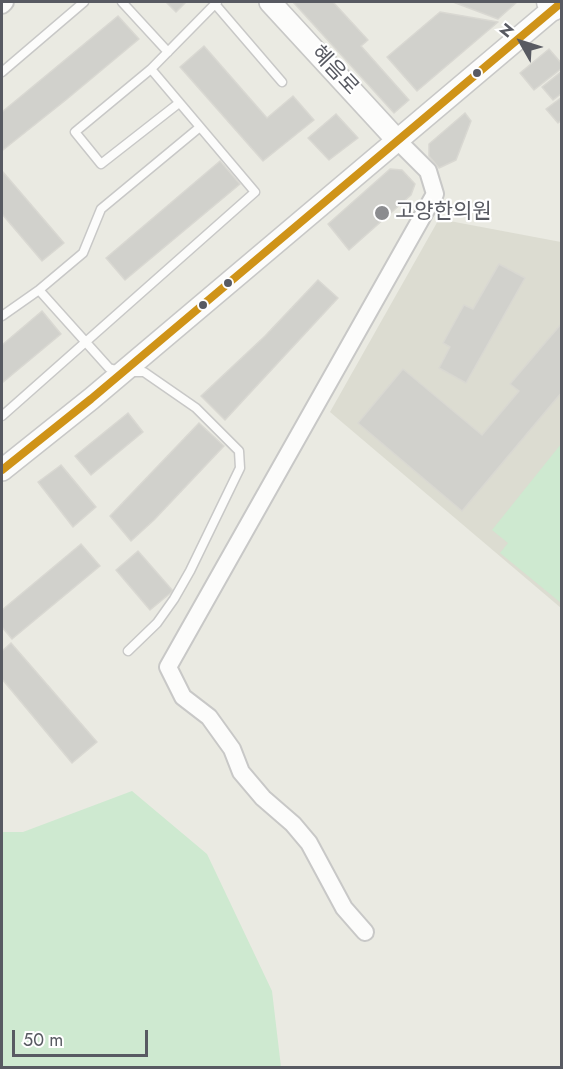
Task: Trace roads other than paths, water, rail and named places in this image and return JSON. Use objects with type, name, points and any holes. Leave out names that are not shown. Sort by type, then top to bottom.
[{"type":"street","name":"혜음로","points":[[270,2],[397,140]]},
{"type":"street","points":[[2,470],[124,372],[397,140],[557,8]]},
{"type":"street","points":[[365,932],[344,908],[309,843],[293,824],[263,798],[241,772],[232,749],[209,717],[183,697],[168,667],[435,194],[428,171],[397,140]]},
{"type":"lane","points":[[2,72],[84,2]]},
{"type":"lane","points":[[122,2],[168,52]]},
{"type":"lane","points":[[179,103],[101,164],[75,132],[151,69],[216,3],[282,82]]},
{"type":"lane","points":[[2,416],[255,192],[151,69]]},
{"type":"lane","points":[[2,316],[39,290],[83,253],[101,209],[200,127]]},
{"type":"lane","points":[[39,290],[109,368],[124,372],[144,372],[196,408],[239,451],[240,468],[190,571],[157,623],[128,651]]},
{"type":"place","name":"고양한의원","points":[[382,213]]}]
